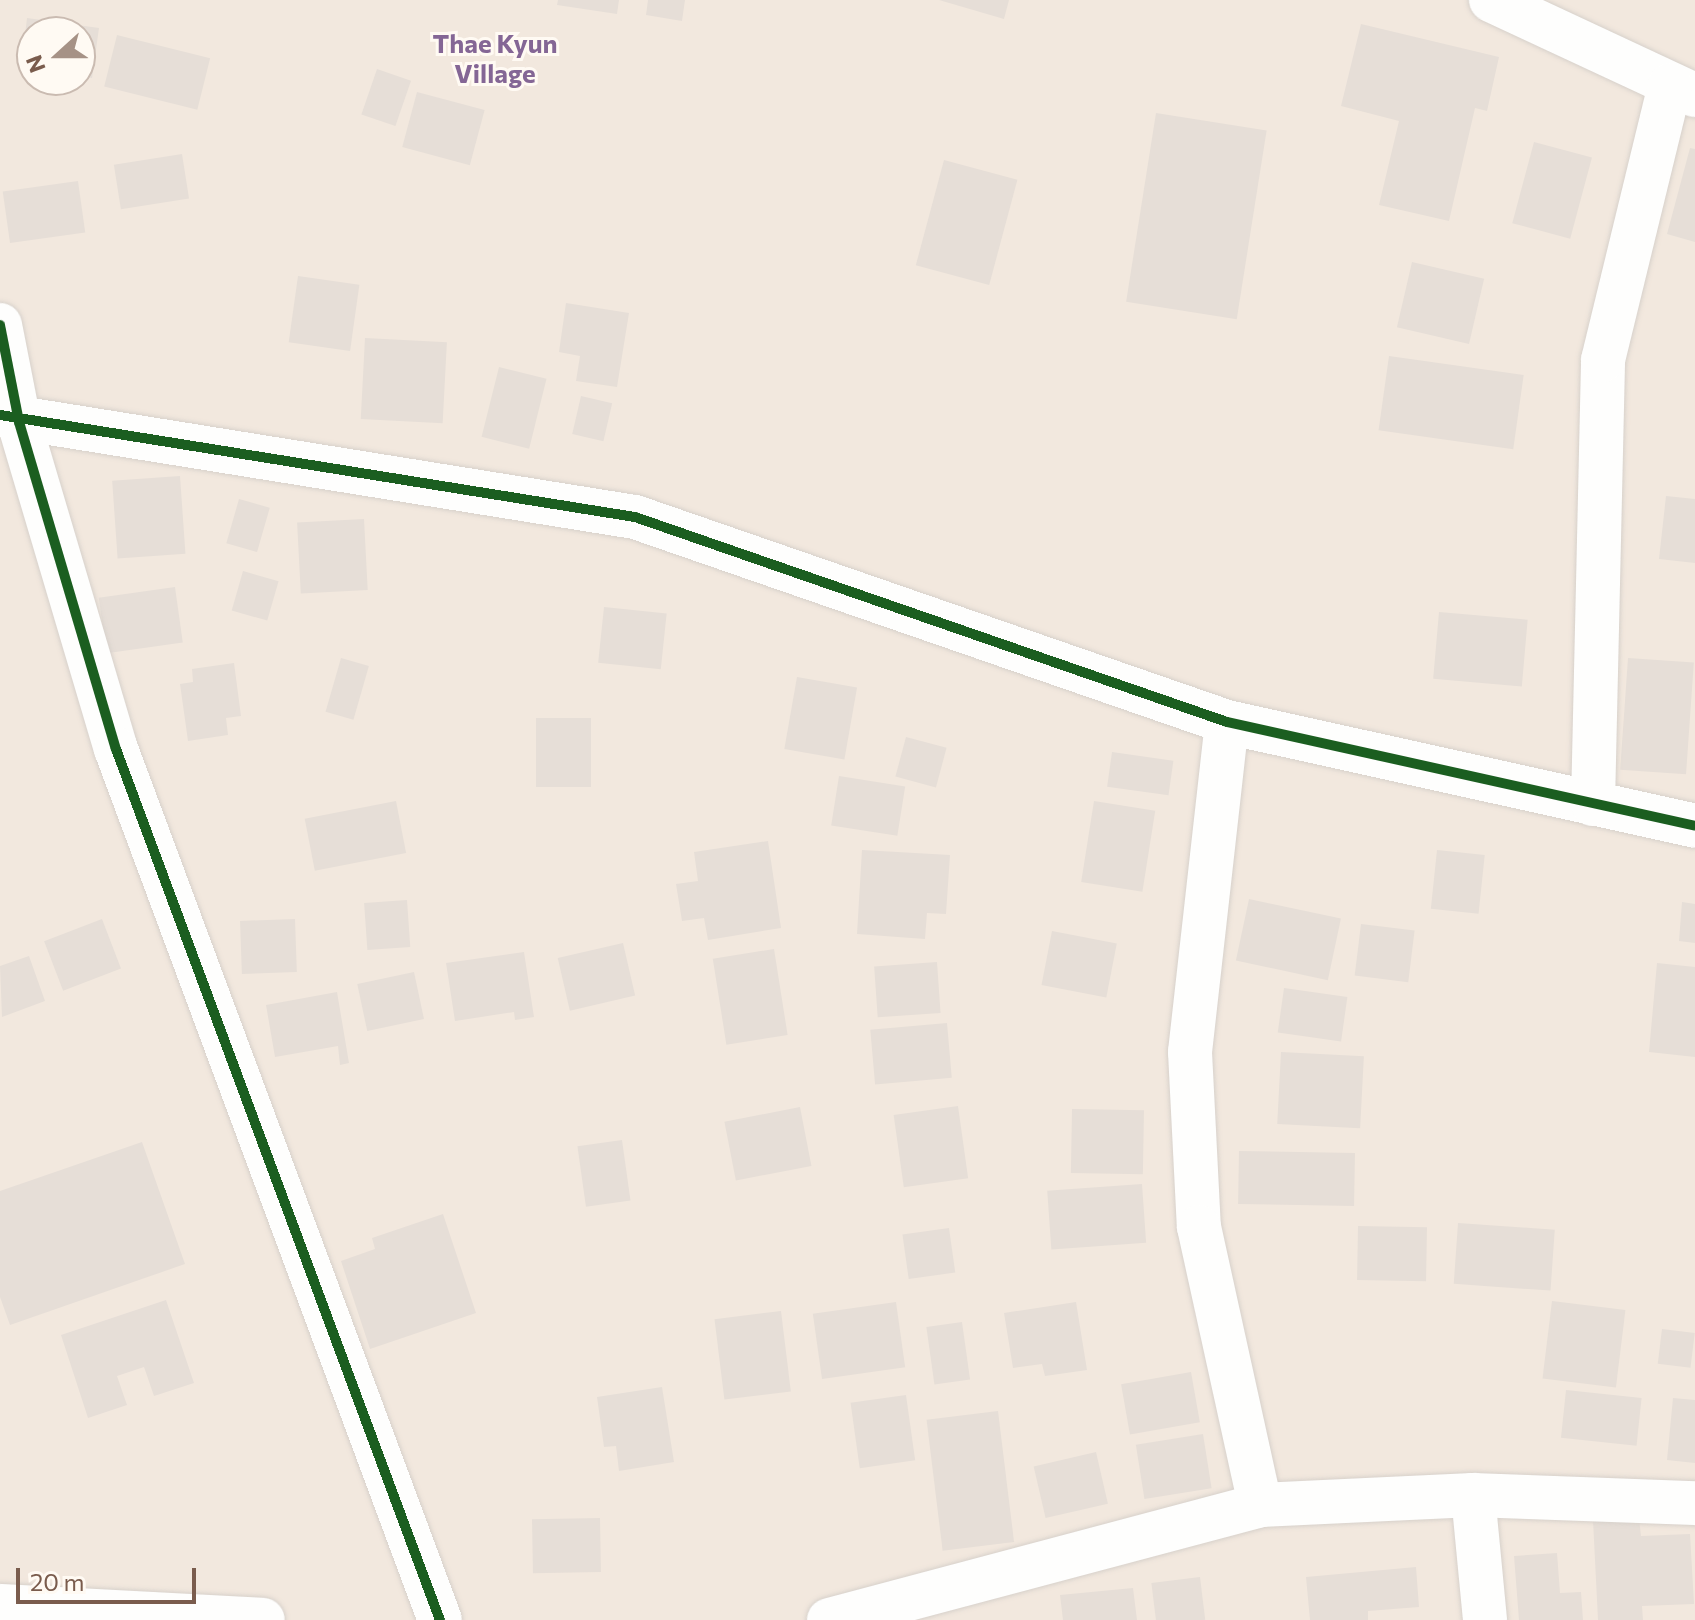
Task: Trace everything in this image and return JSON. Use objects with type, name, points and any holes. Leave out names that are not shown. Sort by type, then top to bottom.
[{"type":"street","points":[[1491,0],[1683,90],[1603,360],[1593,804]]},
{"type":"street","points":[[0,325],[9,418],[116,749],[440,1620]]},
{"type":"street","points":[[9,418],[635,517],[1227,722],[1695,826]]},
{"type":"street","points":[[1227,722],[1190,1052],[1199,1227],[1260,1505]]},
{"type":"street","points":[[1473,1495],[1485,1620]]},
{"type":"street","points":[[829,1620],[1260,1505],[1473,1495],[1695,1503]]},
{"type":"street","points":[[0,1606],[263,1620]]},
{"type":"shaded area","points":[[0,0],[1695,0],[1695,1620],[0,1620]]},
{"type":"building","points":[[558,0],[619,0],[617,14],[557,5]]},
{"type":"building","points":[[648,0],[685,0],[682,21],[646,15]]},
{"type":"building","points":[[939,0],[1009,0],[1004,19]]},
{"type":"building","points":[[1361,24],[1499,57],[1487,111],[1475,108],[1449,221],[1379,205],[1399,121],[1341,106]]},
{"type":"building","points":[[117,35],[210,58],[197,110],[104,86]]},
{"type":"building","points":[[377,69],[411,81],[395,126],[361,114]]},
{"type":"building","points":[[417,92],[485,110],[470,165],[402,147]]},
{"type":"building","points":[[1156,113],[1267,131],[1237,319],[1126,302]]},
{"type":"building","points":[[1534,142],[1592,158],[1570,239],[1512,223]]},
{"type":"building","points":[[1690,148],[1695,149],[1695,242],[1667,234]]},
{"type":"building","points":[[182,154],[189,198],[121,209],[114,165]]},
{"type":"building","points":[[944,160],[1017,180],[989,285],[916,265]]},
{"type":"building","points":[[78,181],[85,232],[10,243],[3,192]]},
{"type":"building","points":[[1412,262],[1484,279],[1469,344],[1397,327]]},
{"type":"building","points":[[298,276],[359,285],[350,351],[289,342]]},
{"type":"building","points":[[566,303],[629,313],[617,387],[576,381],[580,356],[559,352]]},
{"type":"building","points":[[365,338],[447,342],[443,423],[361,419]]},
{"type":"building","points":[[1389,356],[1524,375],[1513,449],[1379,430]]},
{"type":"building","points":[[499,367],[547,379],[529,449],[482,437]]},
{"type":"building","points":[[581,396],[612,403],[603,441],[572,434]]},
{"type":"building","points":[[180,476],[185,554],[118,559],[112,481]]},
{"type":"building","points":[[1666,496],[1695,499],[1695,563],[1659,559]]},
{"type":"building","points":[[239,499],[270,508],[257,552],[226,543]]},
{"type":"building","points":[[364,519],[368,590],[301,593],[297,523]]},
{"type":"building","points":[[243,571],[279,581],[267,621],[232,610]]},
{"type":"building","points":[[175,587],[183,642],[107,653],[99,598]]},
{"type":"building","points":[[604,607],[667,614],[661,669],[598,663]]},
{"type":"building","points":[[1439,612],[1528,620],[1522,687],[1433,679]]},
{"type":"building","points":[[341,658],[369,666],[353,720],[326,712]]},
{"type":"building","points":[[1628,658],[1694,663],[1686,774],[1620,770]]},
{"type":"building","points":[[234,663],[241,716],[226,718],[228,735],[188,741],[180,684],[193,682],[192,669]]},
{"type":"building","points":[[797,677],[857,688],[844,759],[784,749]]},
{"type":"building","points":[[536,718],[591,718],[591,787],[536,787]]},
{"type":"building","points":[[906,737],[947,748],[936,787],[895,777]]},
{"type":"building","points":[[1112,752],[1173,761],[1169,795],[1107,787]]},
{"type":"building","points":[[839,776],[905,786],[897,836],[831,825]]},
{"type":"building","points":[[396,801],[406,853],[315,871],[305,819]]},
{"type":"building","points":[[1094,801],[1155,811],[1142,892],[1081,882]]},
{"type":"building","points":[[768,841],[781,928],[708,940],[704,918],[682,921],[676,884],[698,881],[694,852]]},
{"type":"building","points":[[862,850],[950,855],[946,914],[927,913],[925,939],[857,934]]},
{"type":"building","points":[[1437,850],[1485,855],[1479,914],[1431,909]]},
{"type":"building","points":[[1249,899],[1341,919],[1328,980],[1236,961]]},
{"type":"building","points":[[407,900],[410,947],[367,950],[364,903]]},
{"type":"building","points":[[1682,902],[1695,904],[1695,943],[1679,941]]},
{"type":"building","points":[[102,919],[121,968],[63,991],[44,941]]},
{"type":"building","points":[[295,919],[297,972],[242,974],[240,921]]},
{"type":"building","points":[[1361,924],[1415,931],[1408,982],[1355,976]]},
{"type":"building","points":[[1052,931],[1117,944],[1106,998],[1042,985]]},
{"type":"building","points":[[623,943],[635,996],[570,1011],[558,958]]},
{"type":"building","points":[[774,949],[788,1035],[726,1045],[713,959]]},
{"type":"building","points":[[524,952],[534,1017],[515,1020],[514,1012],[455,1021],[446,963]]},
{"type":"building","points":[[29,956],[45,1001],[2,1017],[0,966]]},
{"type":"building","points":[[937,962],[941,1013],[878,1017],[874,966]]},
{"type":"building","points":[[1657,963],[1695,967],[1695,1057],[1649,1052]]},
{"type":"building","points":[[414,972],[424,1019],[367,1031],[357,984]]},
{"type":"building","points":[[1284,988],[1347,997],[1341,1041],[1278,1033]]},
{"type":"building","points":[[337,992],[349,1063],[340,1065],[338,1046],[275,1057],[266,1005]]},
{"type":"building","points":[[947,1023],[952,1078],[875,1085],[870,1030]]},
{"type":"building","points":[[1281,1052],[1364,1056],[1360,1128],[1277,1124]]},
{"type":"building","points":[[958,1106],[968,1178],[904,1187],[894,1115]]},
{"type":"building","points":[[800,1107],[811,1166],[736,1181],[724,1122]]},
{"type":"building","points":[[1072,1109],[1144,1110],[1143,1174],[1071,1173]]},
{"type":"building","points":[[622,1140],[630,1200],[586,1207],[577,1146]]},
{"type":"building","points":[[142,1142],[185,1264],[10,1325],[0,1297],[0,1191]]},
{"type":"building","points":[[1239,1151],[1355,1153],[1354,1206],[1238,1204]]},
{"type":"building","points":[[1142,1184],[1146,1243],[1051,1249],[1047,1191]]},
{"type":"building","points":[[443,1214],[476,1313],[370,1349],[341,1261],[375,1249],[372,1238]]},
{"type":"building","points":[[1458,1223],[1555,1230],[1551,1291],[1454,1284]]},
{"type":"building","points":[[1358,1226],[1427,1227],[1426,1281],[1357,1280]]},
{"type":"building","points":[[949,1228],[955,1273],[909,1279],[902,1235]]},
{"type":"building","points":[[166,1300],[194,1383],[154,1396],[144,1367],[117,1376],[127,1405],[88,1418],[61,1335]]},
{"type":"building","points":[[1552,1301],[1625,1310],[1616,1387],[1542,1378]]},
{"type":"building","points":[[896,1302],[905,1367],[822,1379],[813,1314]]},
{"type":"building","points":[[1076,1302],[1087,1370],[1045,1376],[1042,1364],[1013,1368],[1004,1313]]},
{"type":"building","points":[[781,1311],[791,1391],[724,1400],[714,1319]]},
{"type":"building","points":[[962,1322],[970,1379],[934,1384],[926,1327]]},
{"type":"building","points":[[1662,1329],[1695,1333],[1690,1368],[1658,1364]]},
{"type":"building","points":[[1191,1372],[1200,1422],[1130,1435],[1121,1384]]},
{"type":"building","points":[[662,1387],[674,1462],[619,1471],[616,1446],[604,1447],[597,1397]]},
{"type":"building","points":[[1566,1390],[1642,1398],[1637,1446],[1561,1438]]},
{"type":"building","points":[[906,1395],[915,1460],[860,1468],[851,1403]]},
{"type":"building","points":[[1673,1398],[1695,1400],[1695,1463],[1667,1460]]},
{"type":"building","points":[[998,1411],[1014,1542],[943,1551],[927,1420]]},
{"type":"building","points":[[1203,1434],[1212,1488],[1144,1499],[1136,1445]]},
{"type":"building","points":[[1096,1452],[1108,1504],[1046,1518],[1034,1466]]},
{"type":"building","points":[[600,1518],[601,1572],[533,1573],[532,1519]]},
{"type":"building","points":[[1639,1518],[1641,1536],[1690,1534],[1694,1604],[1642,1606],[1643,1620],[1598,1620],[1593,1520]]},
{"type":"building","points":[[1557,1553],[1560,1593],[1581,1592],[1583,1620],[1519,1620],[1514,1556]]},
{"type":"building","points":[[1416,1567],[1419,1607],[1368,1611],[1368,1620],[1310,1620],[1306,1577]]},
{"type":"building","points":[[1200,1577],[1205,1620],[1156,1620],[1151,1583]]},
{"type":"building","points":[[1133,1588],[1137,1620],[1063,1620],[1060,1595]]},
{"type":"cycle path","points":[[0,325],[19,422],[116,749],[440,1620]]},
{"type":"cycle path","points":[[0,415],[635,517],[1227,722],[1695,826]]},
{"type":"district","name":"Thae Kyun Village","points":[[495,58]]}]
